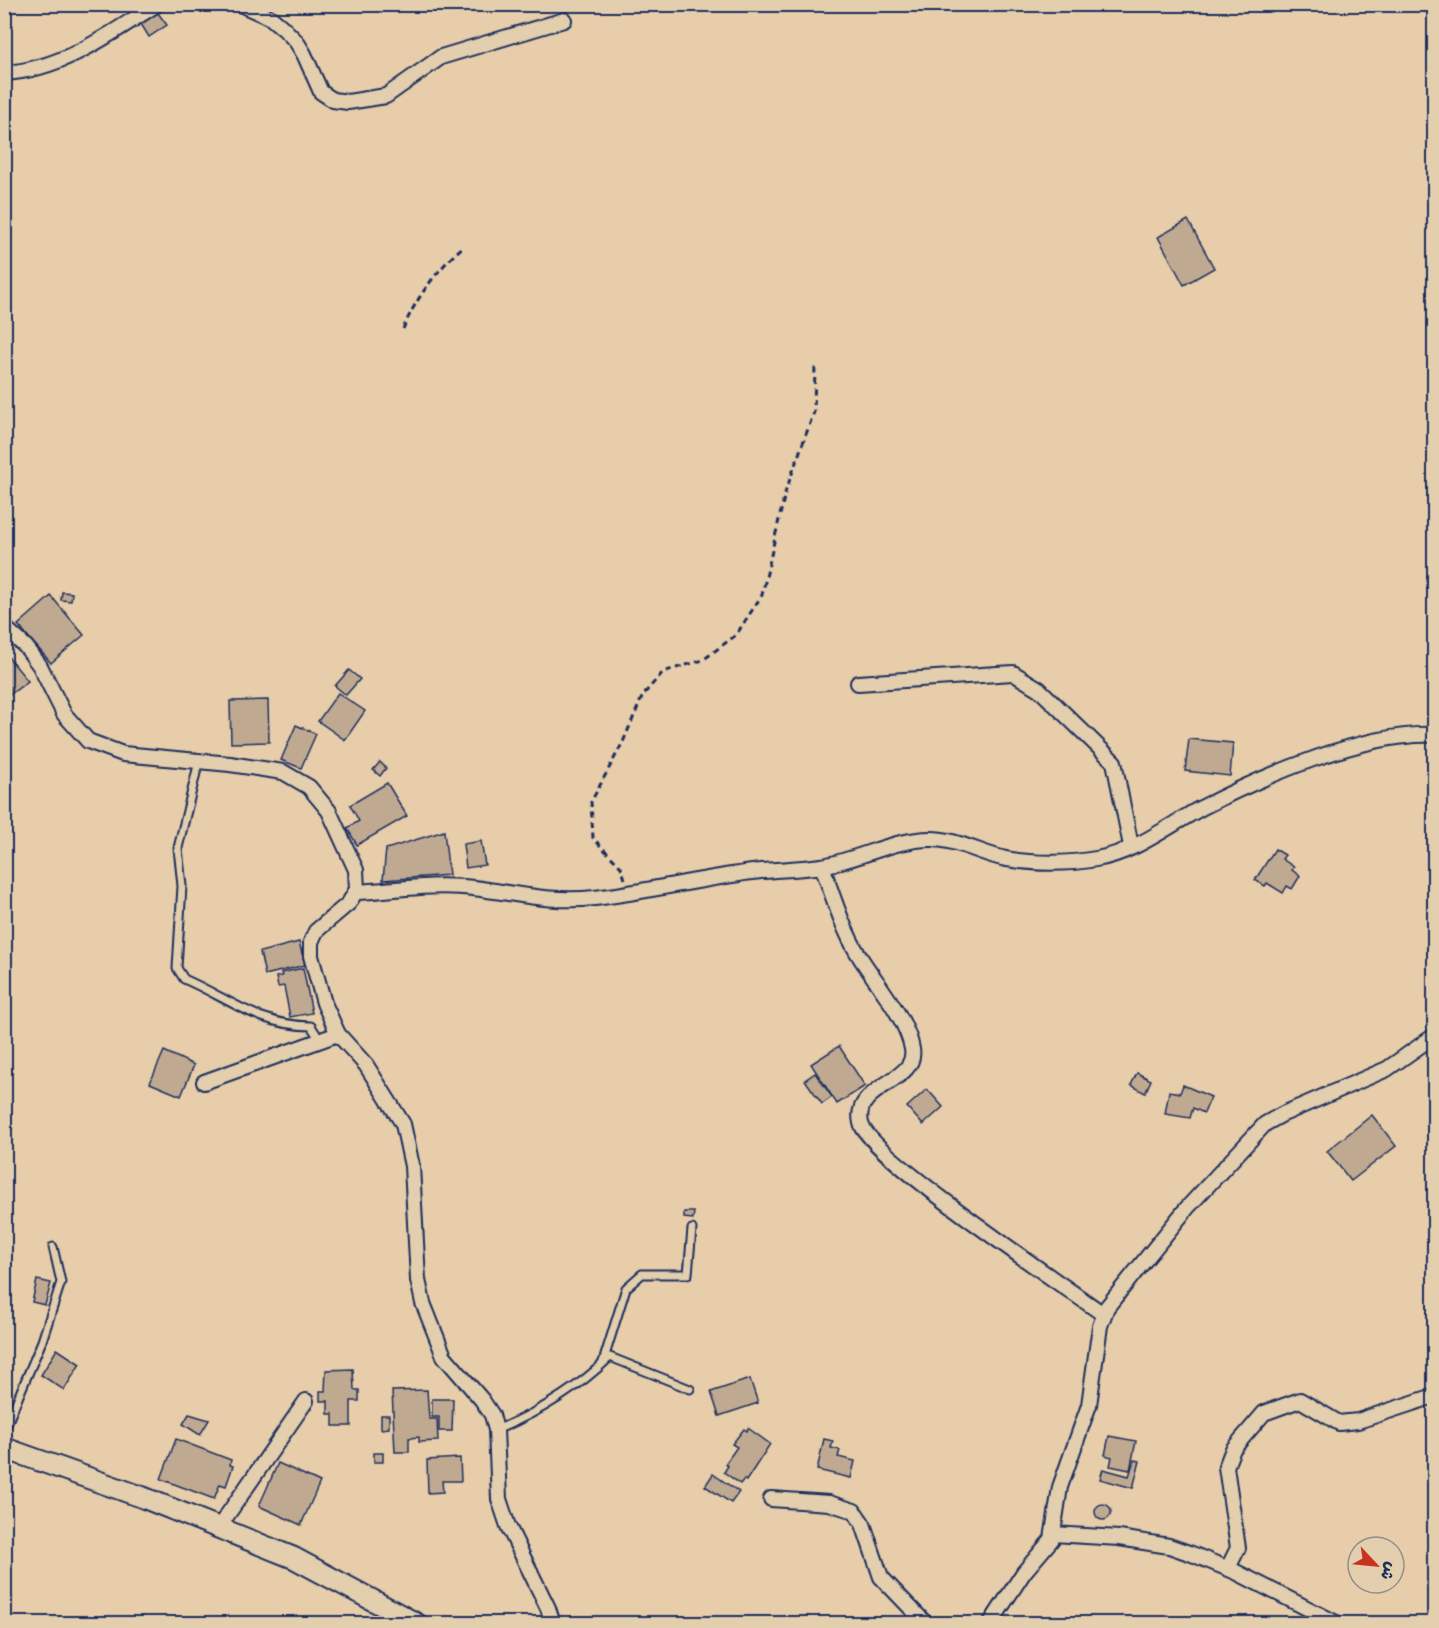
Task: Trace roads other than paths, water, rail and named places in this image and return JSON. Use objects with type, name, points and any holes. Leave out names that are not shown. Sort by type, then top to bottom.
[{"type":"main road","points":[[4,1448],[219,1527],[294,1558],[417,1623]]},
{"type":"street","points":[[4,73],[51,64],[101,40],[157,4]]},
{"type":"street","points":[[240,4],[271,18],[283,28],[296,41],[304,54],[321,92],[333,100],[348,102],[386,96],[441,57],[564,20]]},
{"type":"street","points":[[4,627],[26,647],[40,666],[64,714],[88,741],[123,754],[283,772],[309,787],[329,811],[352,860],[358,879],[356,892],[341,910],[320,926],[311,942],[311,956],[324,1003],[338,1034],[366,1065],[404,1124],[412,1166],[418,1280],[423,1303],[444,1356],[492,1415],[496,1430],[499,1499],[508,1526],[553,1623]]},
{"type":"street","points":[[858,683],[1014,673],[1038,689],[1114,762],[1131,846]]},
{"type":"street","points":[[356,892],[457,886],[557,900],[630,892],[762,870],[822,866],[913,840],[930,839],[952,842],[1007,859],[1036,861],[1095,859],[1131,846],[1201,809],[1281,772],[1356,746],[1392,738],[1434,735]]},
{"type":"street","points":[[822,866],[848,934],[908,1035],[913,1052],[909,1065],[876,1090],[867,1101],[860,1118],[864,1131],[893,1158],[973,1222],[1103,1314]]},
{"type":"street","points":[[204,1082],[338,1034]]},
{"type":"street","points":[[990,1623],[1024,1572],[1050,1544],[1060,1487],[1089,1404],[1103,1314],[1187,1208],[1265,1124],[1387,1069],[1434,1036]]},
{"type":"street","points":[[1228,1568],[1238,1548],[1226,1467],[1233,1449],[1264,1413],[1300,1400],[1339,1423],[1358,1421],[1434,1396]]},
{"type":"street","points":[[219,1527],[306,1401]]},
{"type":"street","points":[[771,1499],[829,1503],[854,1511],[862,1524],[881,1577],[926,1623]]},
{"type":"street","points":[[1053,1534],[1119,1538],[1169,1546],[1228,1568],[1338,1623]]},
{"type":"lane","points":[[199,761],[178,848],[182,886],[177,968],[184,979],[261,1019],[285,1026],[311,1026],[320,1040]]},
{"type":"lane","points":[[603,1365],[626,1288],[642,1274],[687,1274],[692,1229]]},
{"type":"lane","points":[[4,1431],[42,1341],[61,1282],[53,1247]]},
{"type":"lane","points":[[496,1430],[535,1414],[582,1384],[610,1357],[690,1389]]}]
